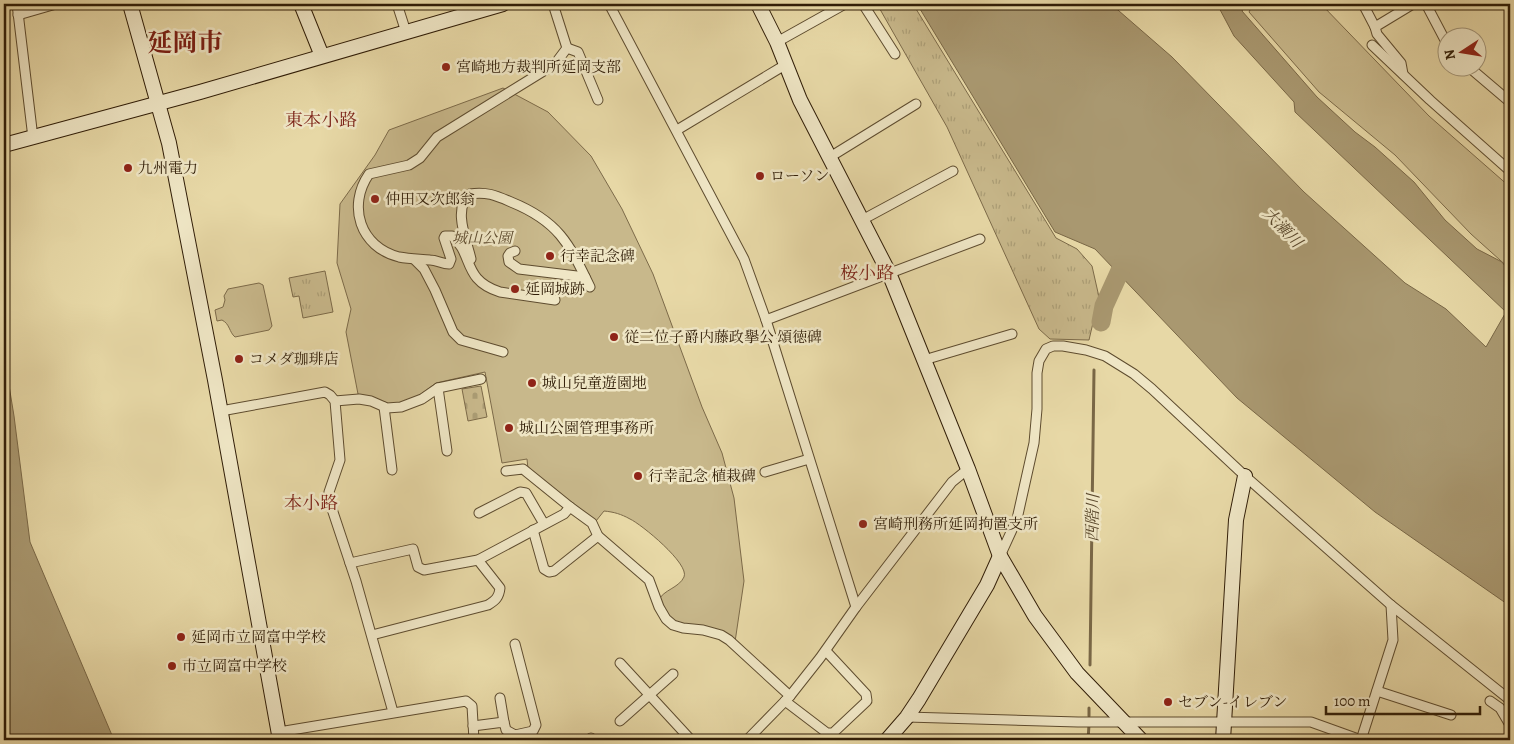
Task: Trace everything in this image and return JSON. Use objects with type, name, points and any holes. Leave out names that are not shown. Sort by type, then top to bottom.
[{"type":"street","points":[[17,4],[33,138]]},
{"type":"street","points":[[18,14],[56,4]]},
{"type":"street","points":[[130,4],[159,102],[173,161],[280,736],[393,712],[466,701],[472,706],[474,740]]},
{"type":"street","points":[[302,4],[322,56]]},
{"type":"street","points":[[398,4],[406,32]]},
{"type":"street","points":[[5,145],[503,4]]},
{"type":"street","points":[[553,4],[567,48]]},
{"type":"street","points":[[609,4],[744,259],[766,320],[808,459],[856,607]]},
{"type":"street","points":[[758,4],[777,42],[800,100],[889,273],[968,469],[1000,556],[1035,616],[1077,673],[1141,740]]},
{"type":"street","points":[[777,42],[844,4]]},
{"type":"street","points":[[863,4],[895,54]]},
{"type":"street","points":[[1363,4],[1377,34],[1401,63],[1403,75]]},
{"type":"street","points":[[1375,27],[1413,4]]},
{"type":"street","points":[[1426,4],[1439,28]]},
{"type":"street","points":[[1372,45],[1436,106],[1509,168]]},
{"type":"street","points":[[567,48],[578,52],[598,100]]},
{"type":"street","points":[[555,300],[500,292],[492,289],[478,279],[468,264],[458,241],[452,236],[445,236],[444,238],[451,259],[449,264],[398,256],[381,248],[362,228],[357,208],[362,184],[369,174],[409,165],[420,158],[436,137],[555,64],[567,48]]},
{"type":"street","points":[[677,130],[785,65]]},
{"type":"street","points":[[1482,78],[1510,102]]},
{"type":"street","points":[[830,157],[916,104]]},
{"type":"street","points":[[862,220],[953,171]]},
{"type":"street","points":[[478,279],[471,259],[461,216],[463,202],[468,196],[481,192],[495,195],[514,203],[546,220],[569,244],[590,287]]},
{"type":"street","points":[[766,320],[980,239]]},
{"type":"street","points":[[515,251],[508,256],[509,262],[519,269],[585,277]]},
{"type":"street","points":[[415,260],[424,269],[453,332],[461,340],[502,352]]},
{"type":"street","points":[[924,360],[1012,334]]},
{"type":"street","points":[[887,740],[907,716],[987,584],[1017,519],[1034,443],[1039,361],[1046,349],[1053,346],[1086,350],[1105,356],[1122,366],[1152,389],[1245,476],[1391,605],[1510,700]]},
{"type":"street","points":[[335,401],[359,399],[371,401],[387,408],[401,407],[422,399],[438,388],[481,379]]},
{"type":"street","points":[[438,388],[447,451]]},
{"type":"street","points":[[221,411],[325,392],[335,401],[340,460],[329,492],[331,506],[372,635],[393,712]]},
{"type":"street","points":[[384,407],[392,470]]},
{"type":"street","points":[[765,472],[808,459]]},
{"type":"street","points":[[506,471],[523,468],[592,523],[598,536],[649,580],[659,607],[666,619],[683,628],[703,630],[722,635],[787,698],[827,733],[833,733],[867,701],[866,694],[826,651]]},
{"type":"street","points":[[747,740],[787,698],[826,651],[856,607],[952,482],[968,469]]},
{"type":"street","points":[[1223,740],[1236,520],[1245,476]]},
{"type":"street","points":[[479,513],[520,492],[526,493],[544,524]]},
{"type":"street","points":[[350,563],[413,550],[418,567],[424,570],[478,560],[564,514],[570,507]]},
{"type":"street","points":[[533,530],[544,569],[549,572],[554,572],[598,536]]},
{"type":"street","points":[[372,635],[488,605],[496,600],[499,596],[500,588],[478,560]]},
{"type":"street","points":[[907,716],[1078,722],[1311,722],[1361,740],[1393,640],[1391,605]]},
{"type":"street","points":[[500,698],[506,730],[515,736],[533,731],[536,724],[515,644]]},
{"type":"street","points":[[620,663],[691,740]]},
{"type":"street","points":[[620,721],[673,674]]},
{"type":"street","points":[[1377,691],[1451,715]]},
{"type":"street","points":[[1490,701],[1500,708],[1510,724]]},
{"type":"street","points":[[473,726],[504,722]]},
{"type":"green space","points":[[877,4],[913,4],[1056,238],[1077,249],[1092,266],[1099,297],[1089,340],[1050,339],[1039,329],[947,127]]},
{"type":"green space","points":[[1253,4],[1321,4],[1429,116],[1510,187],[1510,269],[1471,234],[1395,155],[1319,92],[1249,12]]},
{"type":"green space","name":"城山公園","points":[[503,88],[548,112],[591,156],[622,209],[653,274],[702,407],[722,453],[734,498],[744,581],[735,642],[673,621],[659,600],[682,581],[684,571],[672,554],[644,528],[624,516],[608,511],[604,511],[596,521],[528,469],[527,459],[502,463],[485,372],[436,383],[410,402],[391,405],[358,394],[346,332],[351,309],[337,263],[340,204],[375,155],[389,130]]},
{"type":"green space","points":[[325,271],[333,312],[303,318],[299,296],[293,297],[289,278]]},
{"type":"green space","points":[[259,283],[263,285],[272,326],[269,330],[235,337],[225,322],[222,320],[217,321],[215,310],[223,307],[224,296],[228,289]]},
{"type":"green space","points":[[481,386],[487,417],[468,421],[462,389]]},
{"type":"water","name":"大瀬川","points":[[917,4],[1111,4],[1172,57],[1304,192],[1405,283],[1446,309],[1486,347],[1506,312],[1295,112],[1294,102],[1234,36],[1217,4],[1246,4],[1242,11],[1317,97],[1414,182],[1445,220],[1477,249],[1502,262],[1510,273],[1510,353],[1505,362],[1510,368],[1510,606],[1375,512],[1237,398],[1095,249],[1055,232]]},
{"type":"water","points":[[4,355],[14,416],[30,542],[114,740],[4,740]]},
{"type":"waterway","name":"西階川","points":[[1101,322],[1104,306],[1129,251]]},
{"type":"waterway","name":"西階川","points":[[1090,665],[1094,370]]},
{"type":"waterway","points":[[1089,708],[1089,716]]},
{"type":"waterway","points":[[1088,740],[1089,725]]},
{"type":"place","name":"宮崎地方裁判所延岡支部","points":[[446,67]]},
{"type":"place","name":"九州電力","points":[[128,168]]},
{"type":"place","name":"ローソン","points":[[760,176]]},
{"type":"place","name":"仲田又次郎翁","points":[[375,199]]},
{"type":"place","name":"行幸記念碑","points":[[550,256]]},
{"type":"place","name":"延岡城跡","points":[[515,289]]},
{"type":"place","name":"従二位子爵内藤政擧公 頌徳碑","points":[[614,337]]},
{"type":"place","name":"コメダ珈琲店","points":[[239,359]]},
{"type":"place","name":"城山兒童遊園地","points":[[532,383]]},
{"type":"place","name":"城山公園管理事務所","points":[[509,428]]},
{"type":"place","name":"行幸記念 植栽碑","points":[[638,476]]},
{"type":"place","name":"宮崎刑務所延岡拘置支所","points":[[863,524]]},
{"type":"place","name":"延岡市立岡富中学校","points":[[181,637]]},
{"type":"place","name":"市立岡富中学校","points":[[172,666]]},
{"type":"place","name":"セブン-イレブン","points":[[1168,702]]},
{"type":"district","name":"延岡市","points":[[185,42]]},
{"type":"district","name":"東本小路","points":[[321,120]]},
{"type":"district","name":"桜小路","points":[[867,273]]},
{"type":"district","name":"本小路","points":[[311,503]]}]
